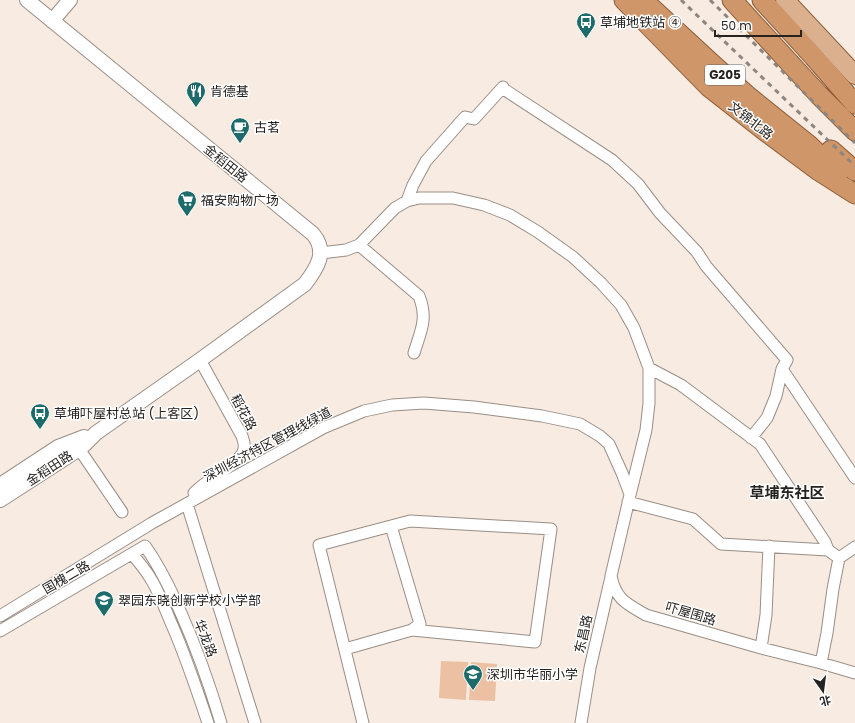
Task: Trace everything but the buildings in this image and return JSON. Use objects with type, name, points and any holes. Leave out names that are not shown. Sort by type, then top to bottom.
[{"type":"highway","name":"文锦北路","points":[[624,0],[709,87],[813,167],[855,194]]},
{"type":"highway","name":"文锦北路","points":[[643,0],[710,62],[810,146],[855,188]]},
{"type":"highway","points":[[733,0],[855,114]]},
{"type":"highway","points":[[733,0],[819,95],[855,131]]},
{"type":"highway","points":[[762,0],[855,104]]},
{"type":"highway","points":[[682,37],[773,101],[855,171]]},
{"type":"main road","points":[[785,0],[855,75]]},
{"type":"street","name":"金稻田路","points":[[0,500],[76,445],[96,433],[200,360],[305,284],[317,267],[321,253],[320,246],[313,234],[27,0]]},
{"type":"street","points":[[52,21],[70,0]]},
{"type":"street","points":[[407,201],[413,185],[426,162],[464,117],[474,119],[502,87],[612,160],[638,184],[660,213],[697,252],[706,266],[787,360],[782,369],[776,396],[768,418],[752,438]]},
{"type":"street","points":[[321,253],[346,250],[359,245],[395,208],[407,201],[419,198],[453,198],[484,205],[510,215],[538,232],[573,257],[601,283],[621,305],[634,328],[649,368],[649,403],[646,430],[611,576]]},
{"type":"street","points":[[359,245],[419,296],[423,307],[424,323],[414,353]]},
{"type":"street","name":"稻花路","points":[[187,504],[195,492],[234,462],[243,453],[245,443],[200,360]]},
{"type":"street","points":[[649,368],[681,385],[760,444],[825,542],[828,550]]},
{"type":"street","points":[[782,369],[855,478]]},
{"type":"street","name":"深圳经济特区管理线绿道","points":[[0,616],[152,523],[323,428],[364,411],[392,405],[424,403],[474,407],[542,416],[580,424],[600,436],[609,444],[622,473],[629,498]]},
{"type":"street","name":"金稻田路","points":[[0,485],[58,448],[76,445]]},
{"type":"street","points":[[76,445],[122,512]]},
{"type":"street","points":[[629,498],[693,519],[721,544],[828,550],[839,558]]},
{"type":"street","points":[[187,504],[255,723]]},
{"type":"street","points":[[363,723],[319,545],[410,522],[552,529],[535,642],[412,630]]},
{"type":"street","points":[[345,649],[412,630],[420,624],[391,526]]},
{"type":"street","name":"国槐二路","points":[[0,631],[145,546]]},
{"type":"street","name":"华龙路","points":[[145,546],[162,572],[192,637],[221,723]]},
{"type":"street","points":[[761,648],[766,615],[769,546]]},
{"type":"street","points":[[821,663],[828,633],[833,590],[839,558],[855,547]]},
{"type":"street","name":"华龙路","points":[[132,554],[150,577],[164,607],[196,687],[208,723]]},
{"type":"street","name":"吓屋围路","points":[[611,576],[618,596],[629,605],[646,615],[855,673]]},
{"type":"street","name":"东昌路","points":[[581,723],[590,668],[611,576]]},
{"type":"shaded area","points":[[441,661],[468,662],[466,700],[439,698]]},
{"type":"shaded area","points":[[471,662],[497,664],[495,701],[469,700]]},
{"type":"railway","points":[[681,0],[855,166]]},
{"type":"railway","points":[[710,0],[855,143]]},
{"type":"place","name":"草埔地铁站 ④","points":[[586,39]]},
{"type":"place","name":"肯德基","points":[[196,108]]},
{"type":"place","name":"古茗","points":[[240,144]]},
{"type":"place","name":"福安购物广场","points":[[187,217]]},
{"type":"place","name":"草埔吓屋村总站 (上客区)","points":[[40,430]]},
{"type":"place","name":"翠园东晓创新学校小学部","points":[[104,617]]},
{"type":"place","name":"深圳市华丽小学","points":[[473,691]]},
{"type":"district","name":"草埔东社区","points":[[787,493]]}]
